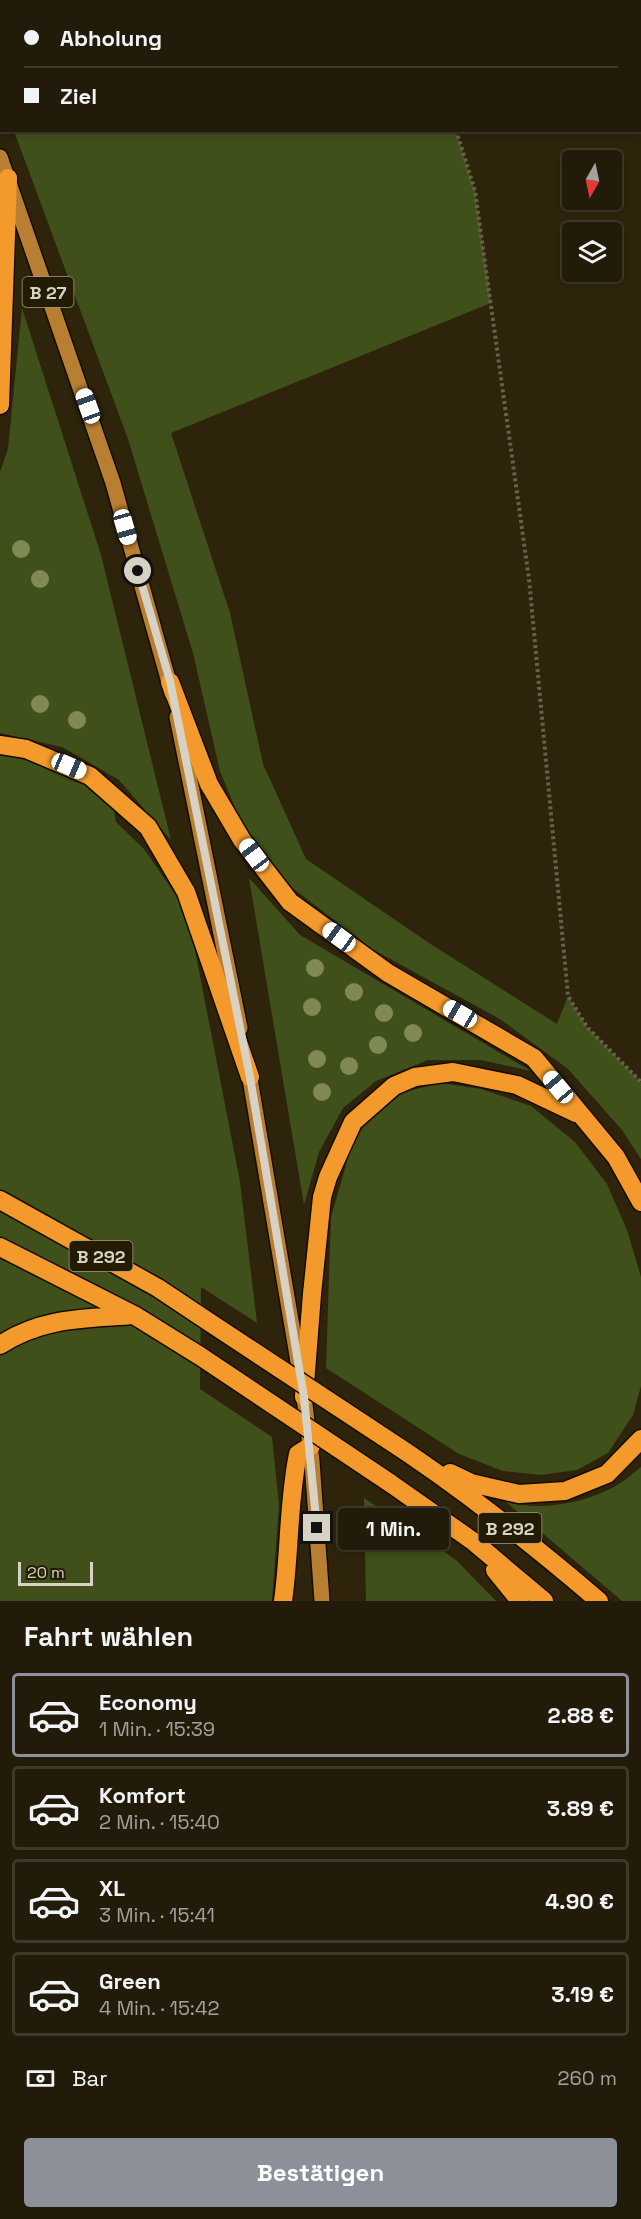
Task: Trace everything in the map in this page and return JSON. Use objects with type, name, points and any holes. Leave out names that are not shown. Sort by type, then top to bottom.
[{"type":"highway","points":[[0,405],[8,178]]},
{"type":"highway","points":[[170,681],[209,784],[242,840],[290,902],[388,973],[534,1058],[618,1159],[641,1202]]},
{"type":"highway","points":[[0,745],[26,748],[90,776],[148,827],[186,892],[250,1077]]},
{"type":"highway","points":[[304,1397],[322,1197],[328,1177],[353,1122],[394,1086],[415,1077],[453,1072],[517,1084],[582,1116]]},
{"type":"highway","name":"B 292","points":[[0,1200],[158,1288],[418,1459],[547,1557],[599,1601]]},
{"type":"highway","points":[[0,1247],[134,1315],[200,1356],[390,1483],[474,1542],[520,1601]]},
{"type":"highway","points":[[0,1345],[20,1332],[45,1324],[134,1315]]},
{"type":"highway","points":[[418,1459],[471,1483],[519,1494],[565,1491],[607,1474],[641,1439]]},
{"type":"highway","points":[[283,1601],[290,1543],[293,1479],[298,1454],[310,1446]]},
{"type":"highway","name":"B 292","points":[[474,1542],[544,1601]]},
{"type":"main road","name":"B 27","points":[[0,156],[113,483],[170,681],[250,1077],[304,1397],[322,1601]]},
{"type":"path","points":[[457,132],[476,191],[529,579],[568,996],[587,1027],[641,1082]]},
{"type":"green space","points":[[14,132],[456,132],[475,191],[491,303],[171,433],[230,613],[263,764],[306,859],[432,945],[557,1024],[568,996],[587,1027],[641,1082],[641,1159],[622,1130],[568,1069],[500,1019],[372,949],[290,886],[273,868],[240,820],[220,771],[193,653],[128,439]]},
{"type":"green space","points":[[22,308],[101,555],[171,840],[119,780],[62,747],[0,733],[0,472],[8,449]]},
{"type":"green space","points":[[0,745],[111,794],[116,822],[144,849],[180,901],[193,940],[240,1182],[257,1323],[201,1287],[200,1389],[272,1437],[279,1505],[272,1601],[0,1601]]},
{"type":"green space","points":[[249,878],[300,935],[531,1071],[481,1060],[428,1060],[376,1081],[343,1108],[319,1152],[304,1205]]},
{"type":"green space","points":[[441,1083],[481,1089],[531,1106],[575,1142],[607,1184],[627,1230],[641,1277],[641,1386],[633,1415],[608,1453],[577,1470],[541,1475],[503,1471],[459,1454],[326,1368],[331,1217],[351,1148],[373,1110],[404,1092]]},
{"type":"green space","points":[[641,1467],[641,1601],[622,1601],[506,1502],[545,1506],[586,1499],[614,1487]]},
{"type":"green space","points":[[364,1498],[456,1560],[496,1601],[366,1601]]},
{"type":"route","points":[[138,571],[170,681],[250,1077],[304,1397],[317,1528]]}]
